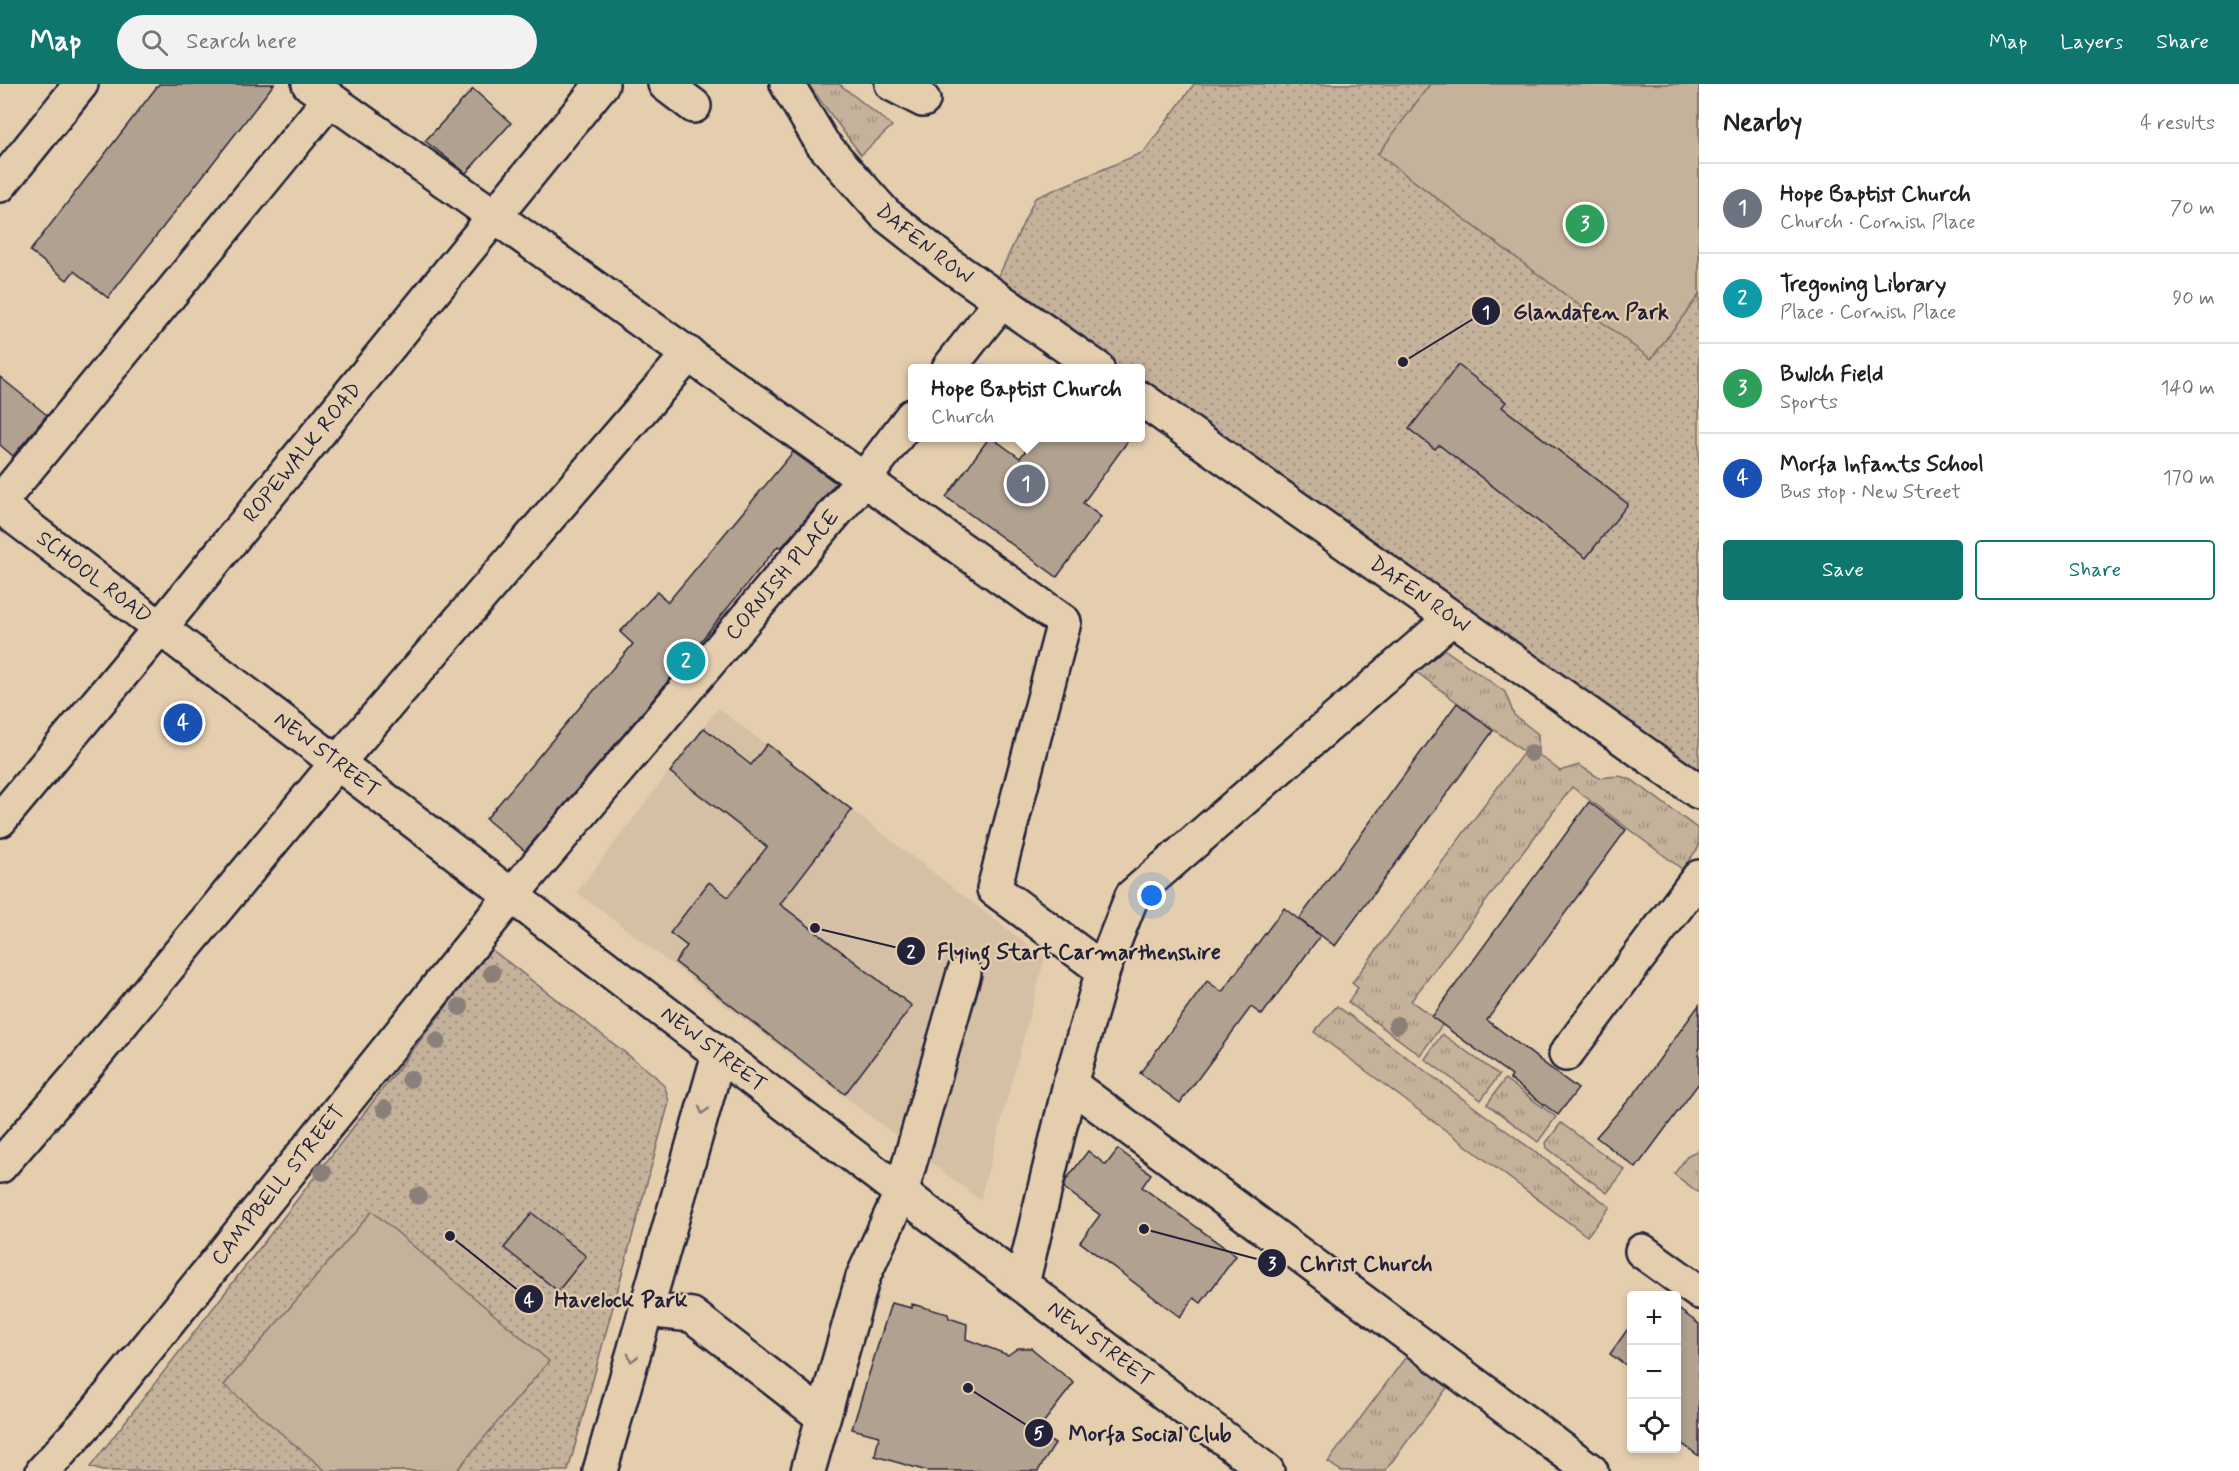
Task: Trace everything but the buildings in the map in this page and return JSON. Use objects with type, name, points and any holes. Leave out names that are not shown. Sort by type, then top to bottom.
[{"type":"street","points":[[0,185],[81,84]]},
{"type":"street","name":"ROPEWALK ROAD","points":[[0,820],[160,628],[602,84]]},
{"type":"street","points":[[665,84],[694,106]]},
{"type":"street","name":"DAFEN ROW","points":[[787,84],[822,143],[885,214],[951,266],[1090,364]]},
{"type":"street","points":[[892,84],[923,100]]},
{"type":"street","points":[[0,504],[320,91],[1064,622],[994,889],[1103,970]]},
{"type":"street","points":[[953,364],[1001,302]]},
{"type":"street","points":[[0,1166],[85,1068],[337,762],[689,354]]},
{"type":"street","name":"DAFEN ROW","points":[[1145,403],[1699,792]]},
{"type":"street","name":"CORNISH PLACE","points":[[512,896],[864,479],[908,421]]},
{"type":"street","name":"SCHOOL ROAD","points":[[0,504],[160,628]]},
{"type":"street","points":[[1022,1284],[1070,1084],[1103,970],[1132,896],[1452,618]]},
{"type":"street","name":"NEW STREET","points":[[160,628],[1267,1471]]},
{"type":"street","points":[[1566,1054],[1699,877]]},
{"type":"street","name":"CAMPBELL STREET","points":[[42,1471],[92,1417],[512,896]]},
{"type":"street","points":[[808,1471],[863,1277],[901,1192],[964,973]]},
{"type":"street","points":[[600,1471],[719,1054]]},
{"type":"street","points":[[1070,1084],[1591,1471]]},
{"type":"street","points":[[1642,1251],[1699,1292]]},
{"type":"street","points":[[646,1310],[692,1315],[823,1417]]},
{"type":"shaded area","points":[[718,708],[1045,958],[980,1200],[577,892]]},
{"type":"green space","points":[[808,84],[839,84],[892,126],[861,155]]},
{"type":"green space","points":[[1194,84],[1699,84],[1699,783],[1145,389],[1145,364],[1111,364],[995,284],[1035,198],[1144,152]]},
{"type":"green space","points":[[1430,84],[1699,84],[1699,295],[1651,359],[1378,154]]},
{"type":"green space","points":[[1441,647],[1505,692],[1514,715],[1538,734],[1538,754],[1560,771],[1579,765],[1599,778],[1619,776],[1632,780],[1698,829],[1699,847],[1682,869],[1572,787],[1411,1001],[1443,1024],[1420,1055],[1348,1002],[1358,988],[1352,983],[1524,752],[1415,671]]},
{"type":"green space","points":[[491,949],[654,1075],[665,1087],[669,1102],[568,1471],[102,1471],[90,1467]]},
{"type":"green space","points":[[1337,1006],[1610,1207],[1587,1236],[1314,1032]]},
{"type":"green space","points":[[1442,1034],[1499,1075],[1481,1100],[1425,1059]]},
{"type":"green space","points":[[1505,1079],[1556,1117],[1538,1142],[1487,1104]]},
{"type":"green space","points":[[1561,1123],[1625,1170],[1607,1193],[1547,1148],[1546,1143]]},
{"type":"green space","points":[[1699,1150],[1699,1193],[1674,1174],[1688,1155]]},
{"type":"green space","points":[[372,1211],[549,1361],[456,1471],[326,1471],[224,1385]]},
{"type":"green space","points":[[1408,1354],[1450,1384],[1385,1471],[1341,1471],[1328,1462]]},
{"type":"place","name":"Bwlch Field","points":[[1585,224]]},
{"type":"place","name":"Glandafen Park","points":[[1403,362]]},
{"type":"place","name":"Hope Baptist Church","points":[[1026,484]]},
{"type":"place","name":"Tregoning Library","points":[[686,661]]},
{"type":"place","name":"Morfa Infants School","points":[[183,723]]},
{"type":"place","name":"Flying Start Carmarthenshire","points":[[815,928]]},
{"type":"place","name":"Christ Church","points":[[1144,1229]]},
{"type":"place","name":"Havelock Park","points":[[450,1236]]},
{"type":"place","name":"Morfa Social Club","points":[[968,1388]]}]
